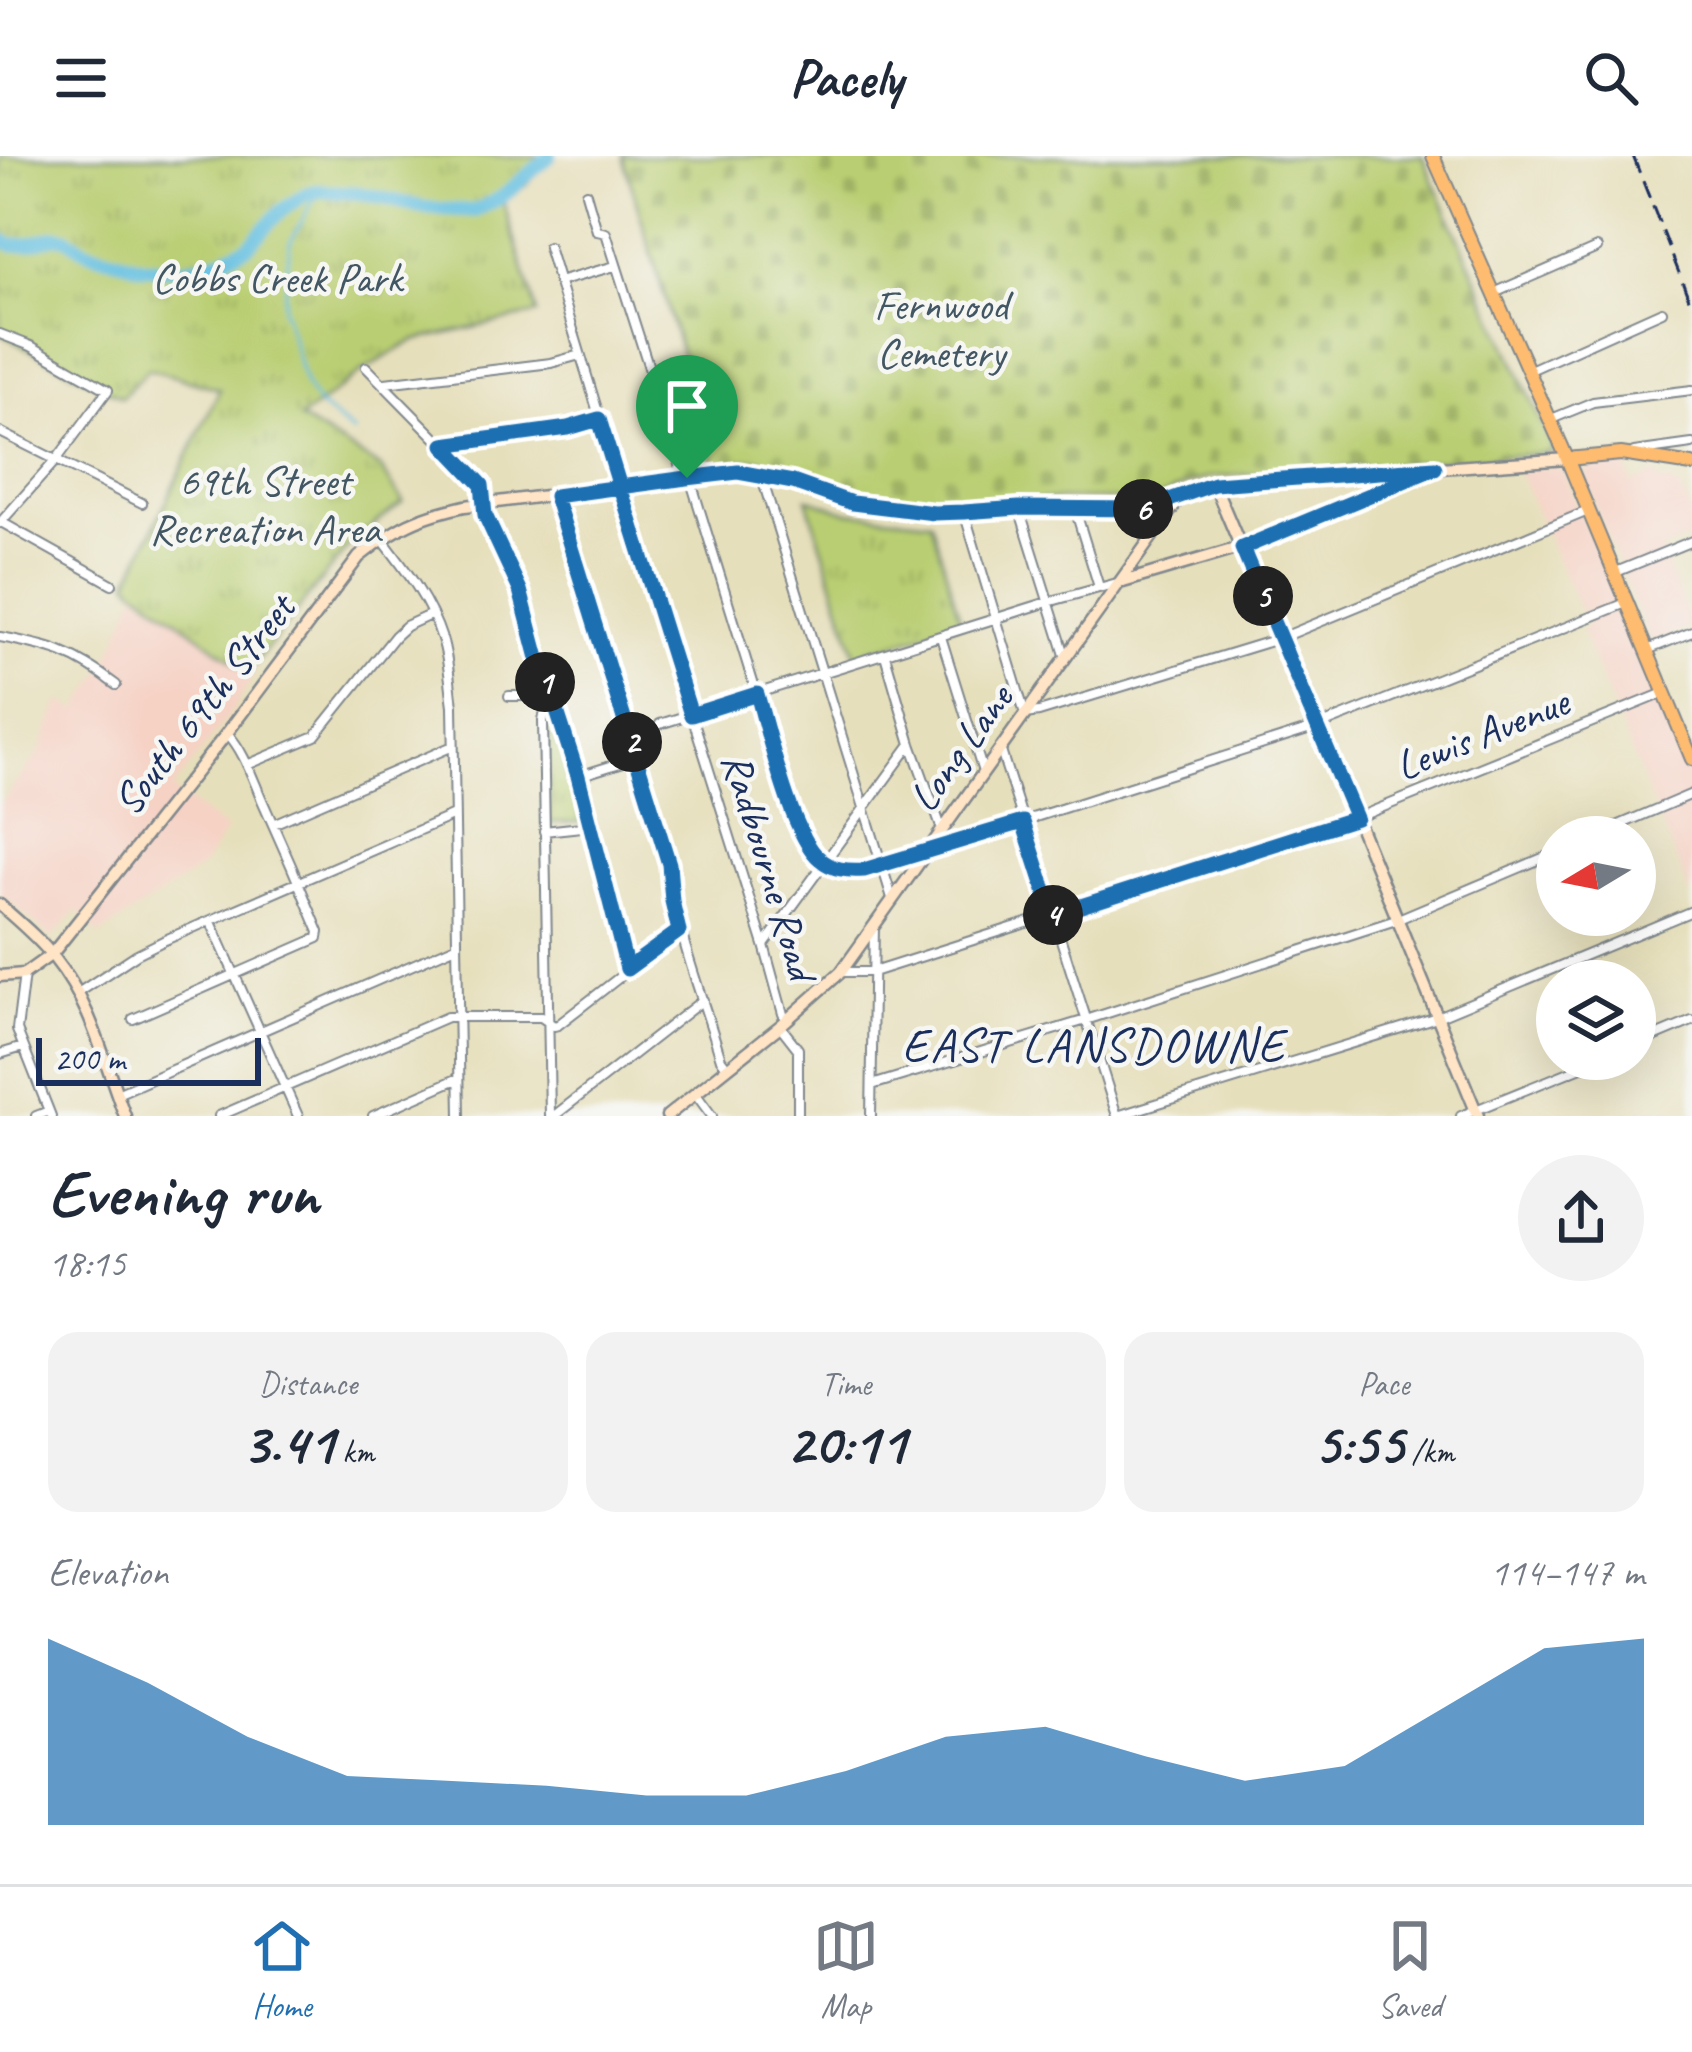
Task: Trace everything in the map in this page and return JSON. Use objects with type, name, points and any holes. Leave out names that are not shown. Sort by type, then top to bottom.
[{"type":"main road","points":[[1433,156],[1664,693],[1686,728],[1692,760]]},
{"type":"main road","points":[[1567,459],[1627,454],[1692,465]]},
{"type":"main road","name":"South 69th Street","points":[[24,974],[52,954],[359,557],[421,516],[738,472],[793,482],[852,503],[918,512],[1144,509],[1214,484],[1567,459]]},
{"type":"main road","points":[[1121,582],[1242,548],[1435,468]]},
{"type":"main road","points":[[1214,484],[1477,1114]]},
{"type":"main road","name":"Long Lane","points":[[667,1116],[841,972],[1181,496]]},
{"type":"main road","points":[[0,905],[52,954],[78,993],[125,1116]]},
{"type":"main road","points":[[0,976],[24,974]]},
{"type":"street","points":[[586,193],[597,231],[606,233],[681,468],[692,488],[802,838],[825,864],[854,871],[882,866],[1317,728],[1626,603]]},
{"type":"street","name":"Radbourne Road","points":[[548,247],[764,945],[783,1022],[798,1049],[798,1116]]},
{"type":"street","points":[[1494,293],[1597,248]]},
{"type":"street","points":[[558,282],[615,266]]},
{"type":"street","points":[[1528,371],[1662,311]]},
{"type":"street","points":[[0,334],[31,346],[108,390],[57,459],[0,522],[112,584]]},
{"type":"street","points":[[383,383],[580,356]]},
{"type":"street","points":[[366,368],[482,485],[482,504],[520,590],[548,696],[578,776],[627,969]]},
{"type":"street","points":[[1550,420],[1587,404],[1692,390]]},
{"type":"street","points":[[444,445],[568,428],[599,419]]},
{"type":"street","points":[[0,432],[142,503]]},
{"type":"street","points":[[1627,454],[1692,444]]},
{"type":"street","points":[[761,475],[892,898]]},
{"type":"street","points":[[555,496],[669,864],[679,931],[727,1067]]},
{"type":"street","points":[[1019,508],[1066,660]]},
{"type":"street","points":[[1076,509],[1099,587]]},
{"type":"street","points":[[964,512],[1025,714],[1281,638],[1588,511]]},
{"type":"street","points":[[382,539],[412,577],[432,614],[449,673],[460,1116]]},
{"type":"street","points":[[1614,573],[1692,541]]},
{"type":"street","points":[[660,724],[1121,582]]},
{"type":"street","points":[[247,765],[315,736],[395,636],[432,614]]},
{"type":"street","points":[[1646,651],[1692,632]]},
{"type":"street","points":[[0,637],[55,648],[116,685]]},
{"type":"street","points":[[941,637],[983,772]]},
{"type":"street","points":[[885,655],[942,831]]},
{"type":"street","name":"Lewis Avenue","points":[[841,972],[873,972],[1356,818],[1664,693]]},
{"type":"street","points":[[509,696],[548,696]]},
{"type":"street","points":[[548,696],[543,721],[544,831],[552,1116]]},
{"type":"street","points":[[136,1018],[318,938],[247,765],[226,733]]},
{"type":"street","points":[[764,945],[911,744]]},
{"type":"street","points":[[273,824],[454,746]]},
{"type":"street","points":[[1000,748],[1117,1116],[1437,1017],[1692,911]]},
{"type":"street","points":[[578,776],[636,758]]},
{"type":"street","points":[[1641,816],[1692,794]]},
{"type":"street","points":[[78,993],[137,954],[454,815]]},
{"type":"street","points":[[544,831],[591,826]]},
{"type":"street","points":[[872,1085],[1396,920],[1536,860]]},
{"type":"street","points":[[211,922],[298,1116]]},
{"type":"street","points":[[871,1116],[874,924]]},
{"type":"street","points":[[218,1116],[447,1017],[542,1017],[558,1025],[679,931]]},
{"type":"street","points":[[117,1094],[456,946]]},
{"type":"street","points":[[24,974],[17,1021],[50,1113],[37,1116]]},
{"type":"street","points":[[552,1116],[703,1000]]},
{"type":"street","points":[[1656,1036],[1692,1021]]},
{"type":"street","points":[[0,1054],[23,1047]]},
{"type":"street","points":[[373,1116],[459,1078]]},
{"type":"street","points":[[1461,1116],[1477,1114],[1554,1080]]},
{"type":"street","points":[[695,1093],[712,1116]]},
{"type":"shaded area","points":[[1621,460],[1632,463],[1627,470],[1632,484],[1655,474],[1659,482],[1672,483],[1682,491],[1692,516],[1692,536],[1661,550],[1692,627],[1651,644],[1584,478],[1588,469]]},
{"type":"shaded area","points":[[1561,467],[1692,779],[1692,898],[1581,631],[1587,626],[1517,468]]},
{"type":"shaded area","points":[[136,593],[256,672],[172,790],[226,830],[201,868],[99,935],[77,910],[52,938],[0,893],[0,804],[39,753],[60,701],[78,710],[106,666]]},
{"type":"green space","name":"Cobbs Creek Park","points":[[0,156],[553,156],[503,201],[537,314],[413,341],[364,370],[300,419],[380,467],[403,502],[351,543],[248,672],[129,580],[220,389],[148,369],[122,397],[0,334]]},
{"type":"green space","name":"Fernwood Cemetery","points":[[623,156],[1422,156],[1553,453],[1212,477],[1154,500],[970,499],[940,507],[888,503],[886,494],[852,493],[756,459],[714,465]]},
{"type":"green space","points":[[807,498],[849,512],[931,521],[961,622],[856,656]]},
{"type":"green space","points":[[547,721],[557,721],[582,822],[550,823]]},
{"type":"waterway","points":[[0,239],[13,245],[55,236],[143,267],[184,269],[248,246],[281,211],[306,194],[359,193],[426,208],[475,211],[502,197],[550,156]]},
{"type":"waterway","points":[[323,191],[290,242],[283,308],[305,385],[318,405],[354,433]]},
{"type":"railway","points":[[1633,156],[1692,306]]},
{"type":"district","name":"EAST LANSDOWNE","points":[[1094,1045]]},
{"type":"route","points":[[687,478],[620,487],[599,419],[568,428],[444,445],[482,485],[485,515],[520,590],[548,696],[578,776],[627,969],[679,931],[669,864],[555,496],[620,487],[691,715],[757,694],[802,838],[825,864],[864,870],[1023,822],[1053,915],[1356,818],[1242,548],[1435,468],[1205,485],[1144,509],[934,513],[852,503],[761,475],[738,472],[687,478]]},
{"type":"park label","name":"69th Street Recreation Area","points":[[265,505]]}]
